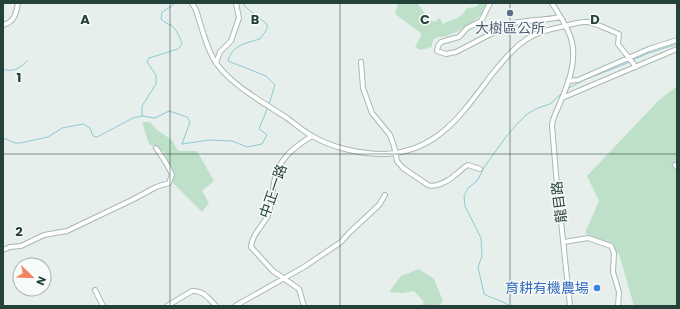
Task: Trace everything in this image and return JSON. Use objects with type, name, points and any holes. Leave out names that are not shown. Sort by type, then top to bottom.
[{"type":"street","points":[[3,25],[12,21],[17,12],[18,3]]},
{"type":"street","points":[[192,3],[196,10],[212,56],[224,73],[268,106],[312,136],[349,150],[372,154],[395,153],[414,149],[434,139],[448,129],[462,114],[503,61],[516,48],[528,38],[549,30],[571,24],[588,22],[619,34],[618,44],[635,66]]},
{"type":"street","points":[[216,63],[220,52],[230,42],[239,18],[236,3]]},
{"type":"street","points":[[490,3],[481,21],[467,28],[459,36],[441,42],[438,46],[438,51],[446,54],[456,52],[510,24],[519,21],[549,20],[560,17]]},
{"type":"street","points":[[552,3],[566,26],[572,42],[574,58],[568,82],[578,80],[655,47],[677,40]]},
{"type":"street","points":[[561,99],[677,49]]},
{"type":"street","points":[[361,62],[363,88],[372,113],[390,135],[397,161],[403,168],[430,186],[434,186],[454,176],[465,166],[468,165],[480,169]]},
{"type":"street","name":"龍目路","points":[[568,82],[552,125],[570,306]]},
{"type":"street","name":"中正一路","points":[[304,306],[299,289],[265,264],[251,247],[251,240],[266,219],[271,207],[277,172],[287,154],[296,146],[312,136]]},
{"type":"street","points":[[3,250],[10,247],[21,246],[44,235],[67,231],[156,187],[169,183],[172,175],[170,168],[156,148]]},
{"type":"street","points":[[235,306],[304,267],[341,242],[349,232],[379,205],[385,195]]},
{"type":"street","points":[[564,242],[588,238],[611,246],[614,253],[613,272],[619,292],[618,306]]},
{"type":"street","points":[[95,290],[103,306]]},
{"type":"street","points":[[167,306],[192,291],[196,291],[204,293],[216,306]]},
{"type":"green space","points":[[398,3],[417,3],[430,20],[434,22],[440,18],[443,24],[461,16],[467,8],[476,7],[479,3],[487,3],[484,11],[479,17],[457,32],[447,36],[435,38],[432,43],[432,47],[420,50],[415,47],[422,34],[395,14]]},
{"type":"green space","points":[[677,86],[677,306],[634,306],[619,254],[585,233],[599,201],[587,176],[658,101]]},
{"type":"green space","points":[[142,122],[150,122],[157,130],[172,140],[178,151],[197,151],[214,181],[202,191],[209,203],[202,212],[171,181],[170,168],[164,152],[149,144]]},
{"type":"green space","points":[[419,269],[434,279],[443,301],[438,306],[422,306],[424,302],[414,291],[403,293],[389,292],[401,276]]},
{"type":"waterway","points":[[142,116],[142,106],[156,84],[156,75],[147,62],[149,58],[178,49],[182,44],[174,28],[161,19],[162,12],[174,3]]},
{"type":"waterway","points":[[242,3],[267,24],[267,29],[260,39],[236,48],[228,61],[266,76],[275,85],[269,104]]},
{"type":"waterway","points":[[633,60],[677,44]]},
{"type":"waterway","points":[[3,69],[13,70],[22,66],[27,61]]},
{"type":"waterway","points":[[567,89],[584,80],[630,62]]},
{"type":"waterway","points":[[510,306],[484,294],[478,267],[482,256],[481,238],[465,206],[464,196],[468,188],[477,181],[485,166],[518,123],[527,114],[550,104],[563,92]]},
{"type":"waterway","points":[[3,138],[15,143],[20,143],[48,137],[62,128],[83,124],[90,128],[93,136],[97,137],[133,118],[142,116],[155,118],[169,111],[187,117],[190,122],[182,144],[209,140],[232,141],[247,147],[262,144],[267,135],[259,129],[268,107]]},
{"type":"place","name":"大樹區公所","points":[[510,13]]},
{"type":"place","name":"育耕有機農場","points":[[597,288]]}]
